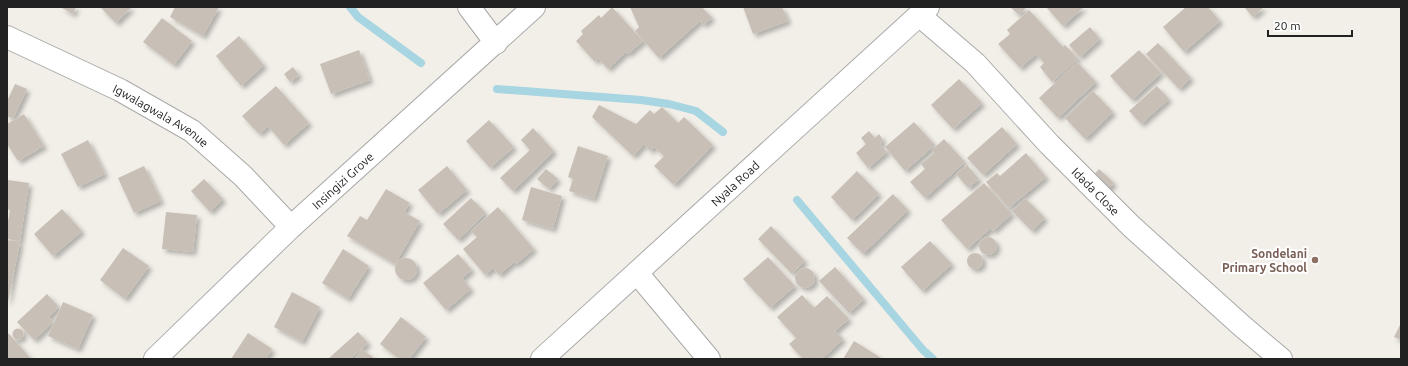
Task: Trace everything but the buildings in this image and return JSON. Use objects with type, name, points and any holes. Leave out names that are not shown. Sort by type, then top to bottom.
[{"type":"street","points":[[469,7],[496,42]]},
{"type":"street","name":"Insingizi Grove","points":[[155,359],[291,227],[534,7]]},
{"type":"street","name":"Nyala Road","points":[[542,359],[924,11]]},
{"type":"street","name":"Idada Close","points":[[924,11],[975,63],[1049,144],[1131,226],[1281,359]]},
{"type":"street","name":"Igwalagwala Avenue","points":[[7,37],[120,90],[192,131],[243,176],[291,227]]},
{"type":"street","points":[[637,273],[710,359]]},
{"type":"waterway","points":[[350,7],[358,17],[421,63]]},
{"type":"waterway","points":[[497,89],[641,100],[669,104],[696,111],[723,132]]},
{"type":"waterway","points":[[797,200],[923,350],[933,359]]},
{"type":"place","name":"Sondelani Primary School","points":[[1315,260]]}]
